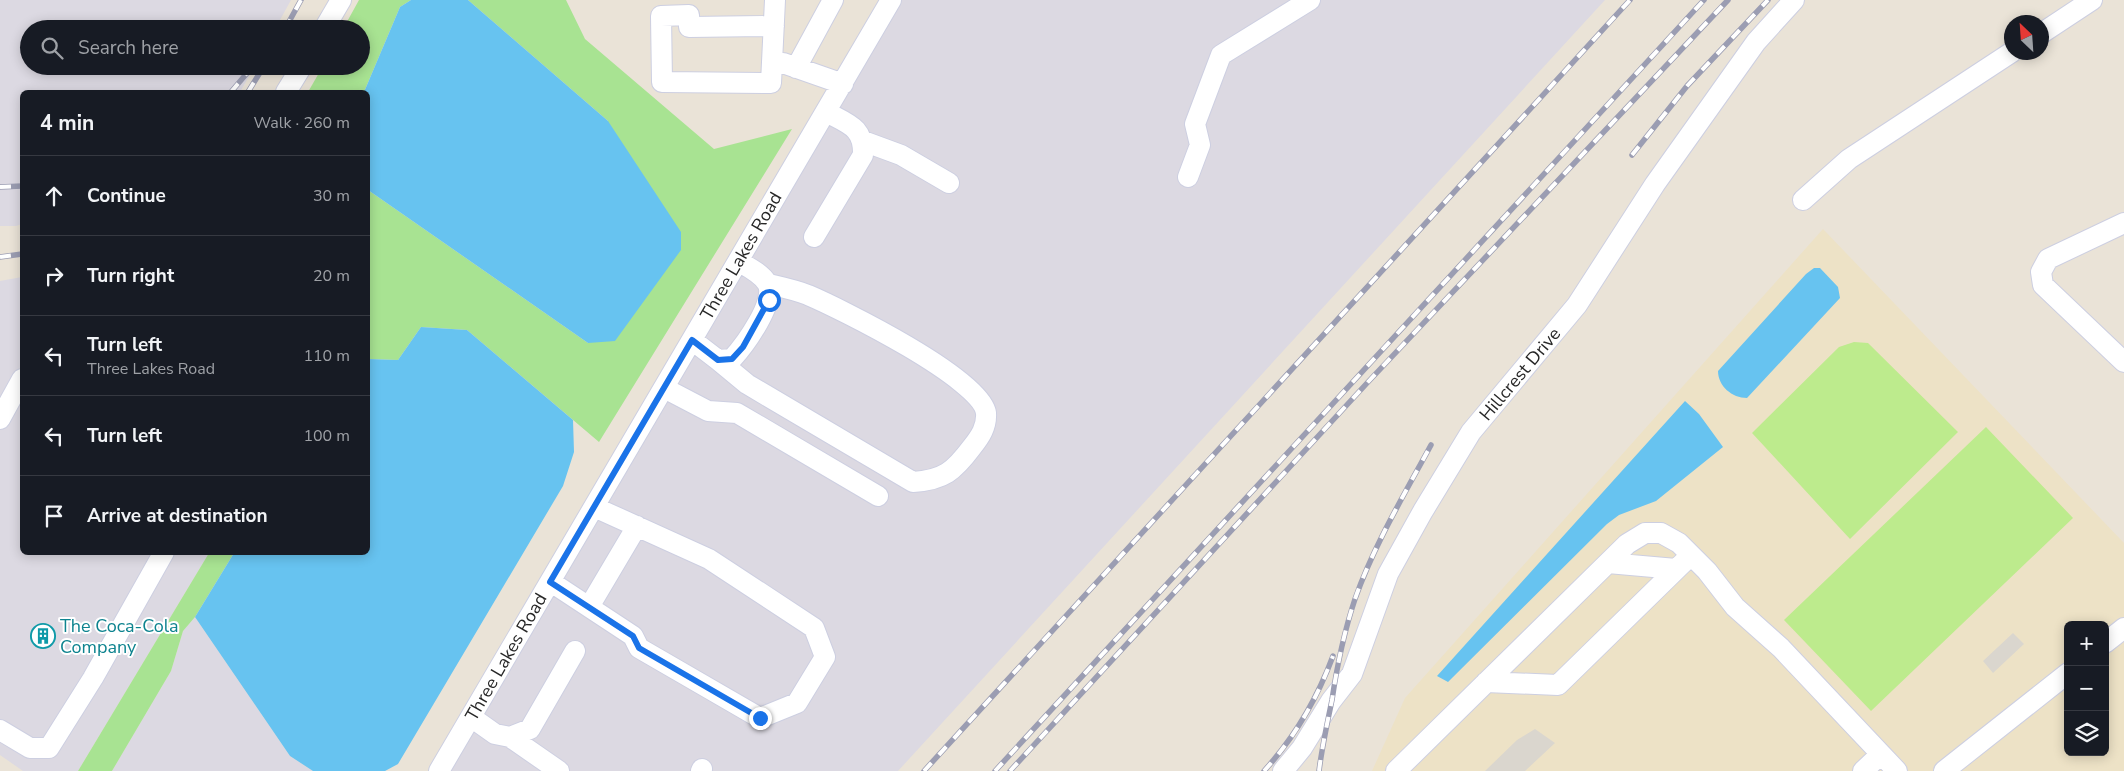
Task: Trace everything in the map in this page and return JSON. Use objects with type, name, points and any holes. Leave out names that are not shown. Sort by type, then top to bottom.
[{"type":"street","points":[[329,20],[340,0]]},
{"type":"street","points":[[774,26],[689,27],[689,15],[661,16],[662,82],[771,83],[774,26],[775,0]]},
{"type":"street","points":[[796,68],[833,0]]},
{"type":"street","name":"Three Lakes Road","points":[[439,771],[891,0]]},
{"type":"street","points":[[1188,177],[1200,145],[1195,124],[1221,55],[1310,0]]},
{"type":"street","name":"Hillcrest Drive","points":[[1283,771],[1302,748],[1331,701],[1352,674],[1388,574],[1423,511],[1471,432],[1577,304],[1655,184],[1756,42],[1794,0]]},
{"type":"street","points":[[2049,28],[2092,0]]},
{"type":"street","points":[[1803,200],[1849,160],[2004,57]]},
{"type":"street","points":[[772,60],[843,84]]},
{"type":"street","points":[[287,90],[296,75]]},
{"type":"street","points":[[814,237],[863,156],[863,141],[854,127],[826,112]]},
{"type":"street","points":[[863,141],[901,155],[949,183]]},
{"type":"street","points":[[2124,223],[2048,259],[2041,272],[2043,284],[2124,362]]},
{"type":"street","points":[[692,340],[747,384],[913,482],[930,481],[955,469],[983,432],[986,412],[972,390],[934,362],[837,308],[806,294],[768,284],[758,274],[738,261]]},
{"type":"street","points":[[718,360],[732,359],[743,347],[769,300],[768,284]]},
{"type":"street","points":[[0,419],[20,383]]},
{"type":"street","points":[[664,388],[708,411],[737,413],[878,496]]},
{"type":"street","points":[[550,582],[633,636],[639,648],[760,718],[797,703],[825,657],[814,628],[710,559],[594,507]]},
{"type":"street","points":[[589,607],[637,526]]},
{"type":"street","points":[[1396,771],[1627,544],[1645,533],[1660,533],[1679,543],[1735,607],[1780,648],[1897,771]]},
{"type":"street","points":[[0,730],[30,748],[49,748],[93,678],[162,555]]},
{"type":"street","points":[[1486,682],[1558,685],[1690,555]]},
{"type":"street","points":[[1608,563],[1676,569]]},
{"type":"street","points":[[2109,640],[2124,628]]},
{"type":"street","points":[[510,738],[530,729],[575,651]]},
{"type":"street","points":[[1944,771],[2064,675]]},
{"type":"street","points":[[471,717],[495,734],[510,738],[559,771]]},
{"type":"street","points":[[1863,771],[1881,754]]},
{"type":"shaded area","points":[[0,0],[291,0],[280,20],[20,20],[20,75],[250,75],[241,90],[20,90],[20,225],[0,226]]},
{"type":"shaded area","points":[[891,0],[1605,0],[898,771],[439,771]]},
{"type":"shaded area","points":[[1823,229],[2124,543],[2124,771],[1372,771],[1405,698]]},
{"type":"shaded area","points":[[20,277],[20,555],[208,555],[78,771],[23,771],[0,755],[0,281]]},
{"type":"shaded area","points":[[195,617],[290,756],[313,771],[112,771],[171,671],[183,631]]},
{"type":"shaded area","points":[[2013,633],[2024,644],[1993,673],[1983,661]]},
{"type":"shaded area","points":[[1535,729],[1555,743],[1525,771],[1485,771],[1517,740]]},
{"type":"green space","points":[[359,0],[411,0],[400,7],[365,90],[309,90],[318,75],[370,75],[370,20],[348,20]]},
{"type":"green space","points":[[468,0],[566,0],[585,39],[714,149],[792,129],[599,442],[467,330],[421,327],[398,360],[370,359],[370,191],[588,343],[608,121]]},
{"type":"green space","points":[[1854,342],[1868,343],[1958,432],[1850,539],[1752,433],[1839,347]]},
{"type":"green space","points":[[1986,427],[2073,518],[1871,711],[1784,620]]},
{"type":"green space","points":[[208,555],[233,555],[195,617],[183,631],[171,671],[112,771],[78,771]]},
{"type":"water","points":[[411,0],[468,0],[608,121],[681,232],[681,250],[615,341],[588,343],[370,191],[370,90],[365,90],[400,7]]},
{"type":"water","points":[[1814,268],[1820,268],[1838,287],[1840,298],[1747,398],[1731,393],[1720,382],[1718,371],[1806,274]]},
{"type":"water","points":[[421,327],[467,330],[573,420],[574,452],[563,486],[398,764],[385,771],[313,771],[290,756],[195,617],[233,555],[370,555],[370,359],[398,360]]},
{"type":"water","points":[[1685,401],[1699,414],[1723,447],[1656,501],[1619,515],[1607,524],[1448,682],[1437,676]]},
{"type":"railway","points":[[290,20],[301,0]]},
{"type":"railway","points":[[924,771],[1630,0]]},
{"type":"railway","points":[[995,771],[1704,0]]},
{"type":"railway","points":[[1010,771],[1368,382],[1728,0]]},
{"type":"railway","points":[[1632,155],[1687,86],[1768,0]]},
{"type":"railway","points":[[233,90],[245,75]]},
{"type":"railway","points":[[249,90],[258,75]]},
{"type":"railway","points":[[0,187],[20,186]]},
{"type":"railway","points":[[0,257],[20,254]]},
{"type":"railway","points":[[1319,771],[1339,662],[1347,624],[1355,599],[1380,540],[1431,445]]},
{"type":"railway","points":[[1264,771],[1286,745],[1304,717],[1320,687],[1333,656]]},
{"type":"place","name":"The Coca-Cola Company","points":[[43,636]]},
{"type":"route","points":[[760,718],[639,648],[633,636],[550,582],[692,340],[718,360],[732,359],[743,347],[769,300]]}]
